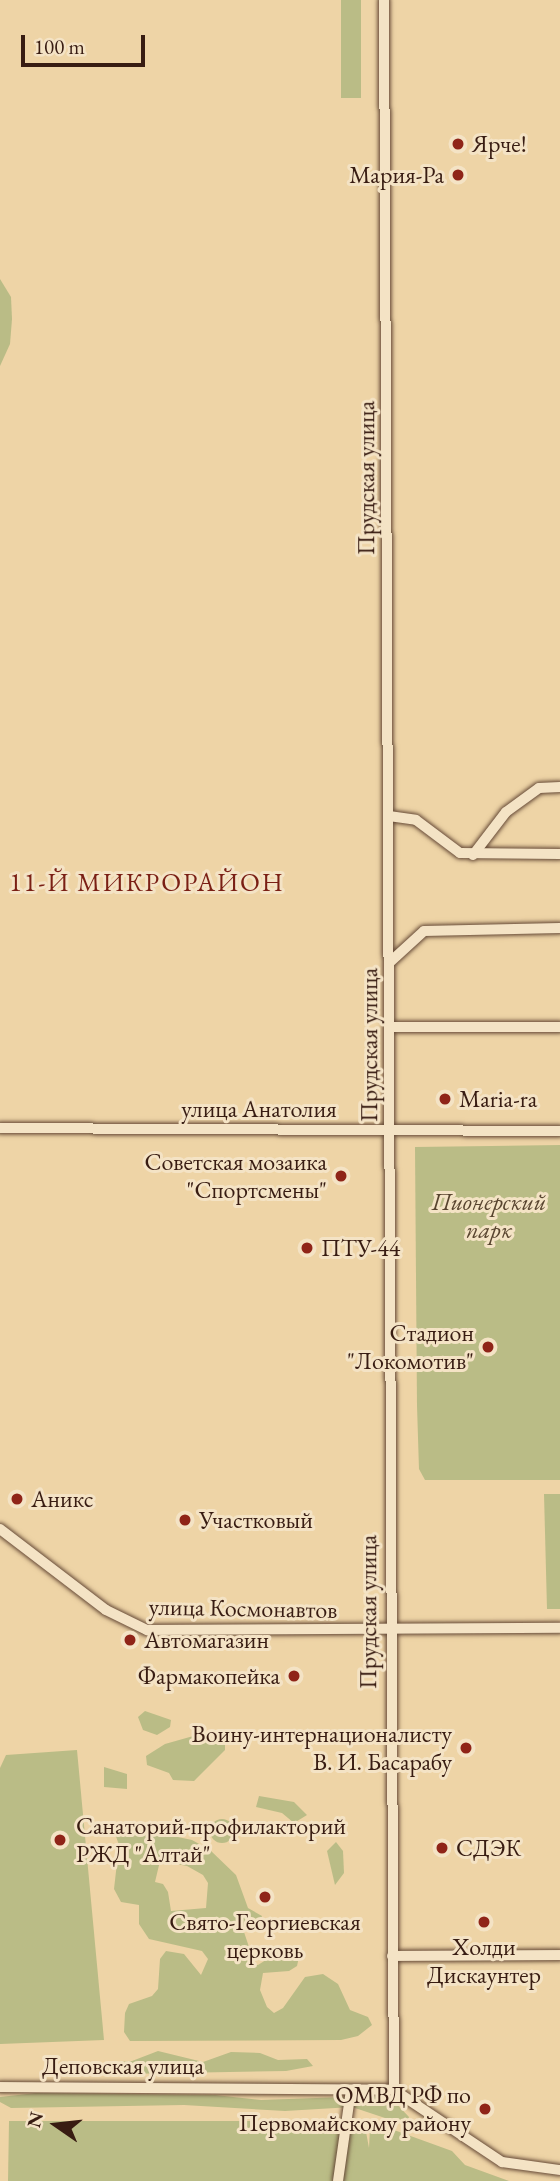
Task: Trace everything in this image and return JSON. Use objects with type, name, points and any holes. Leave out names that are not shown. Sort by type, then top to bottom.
[{"type":"street","name":"Прудская улица","points":[[384,0],[390,1131],[388,1631],[394,2090]]},
{"type":"street","points":[[473,855],[506,812],[539,788],[560,787]]},
{"type":"street","points":[[389,816],[416,820],[451,848],[473,855],[560,854]]},
{"type":"street","points":[[389,963],[424,931],[560,928]]},
{"type":"street","points":[[389,1027],[560,1027]]},
{"type":"street","name":"улица Анатолия","points":[[0,1128],[560,1130]]},
{"type":"street","name":"улица Космонавтов","points":[[0,1529],[106,1610],[138,1628],[388,1631],[560,1628]]},
{"type":"street","points":[[392,1956],[560,1955]]},
{"type":"street","name":"Деповская улица","points":[[0,2087],[394,2090]]},
{"type":"street","points":[[338,2181],[351,2090]]},
{"type":"street","points":[[394,2090],[502,2162],[560,2169]]},
{"type":"green space","points":[[341,0],[361,0],[361,98],[341,98]]},
{"type":"green space","points":[[0,279],[11,297],[12,319],[10,344],[0,366]]},
{"type":"green space","name":"Пионерский парк","points":[[560,1145],[560,1480],[425,1480],[419,1469],[417,1406],[415,1147]]},
{"type":"green space","points":[[544,1494],[560,1494],[560,1609],[547,1609]]},
{"type":"green space","points":[[145,1711],[171,1720],[170,1727],[157,1735],[143,1730],[138,1717]]},
{"type":"green space","points":[[211,1731],[225,1735],[225,1750],[194,1781],[173,1780],[169,1773],[147,1765],[146,1756],[165,1744]]},
{"type":"green space","points":[[77,1750],[104,2040],[0,2044],[0,1768],[6,1755]]},
{"type":"green space","points":[[104,1767],[127,1774],[127,1789],[104,1787]]},
{"type":"green space","points":[[259,1796],[294,1802],[307,1815],[294,1823],[282,1813],[256,1807]]},
{"type":"green space","points":[[222,1819],[231,1822],[234,1831],[231,1840],[222,1843],[213,1840],[210,1831],[213,1822]]},
{"type":"green space","points":[[126,1826],[192,1840],[210,1850],[236,1875],[248,1908],[262,1916],[259,1924],[243,1929],[249,1947],[248,1964],[258,1965],[283,1949],[299,1957],[297,1966],[289,1971],[263,1973],[260,1990],[267,2007],[274,2013],[283,2008],[305,1977],[323,1974],[338,1984],[350,2010],[368,2017],[372,2025],[358,2036],[341,2040],[130,2041],[124,2032],[125,2013],[129,2004],[152,1996],[158,1989],[160,1959],[166,1951],[184,1954],[201,1975],[208,1959],[202,1951],[149,1939],[139,1924],[139,1905],[121,1902],[114,1889],[119,1845],[113,1828]],"holes":[[[160,1861],[187,1866],[203,1875],[208,1883],[206,1908],[171,1911],[168,1892],[163,1884],[155,1882]]]},
{"type":"green space","points":[[336,1842],[343,1851],[344,1873],[335,1885],[327,1851]]},
{"type":"green space","points":[[158,2051],[203,2062],[231,2052],[260,2053],[278,2060],[307,2059],[313,2066],[286,2071],[123,2074],[96,2073],[91,2064],[132,2061]]},
{"type":"green space","points":[[36,2093],[215,2095],[261,2100],[390,2097],[409,2117],[406,2125],[352,2107],[285,2111],[184,2105],[11,2108],[0,2102],[0,2097]]},
{"type":"green space","points":[[9,2121],[364,2121],[369,2148],[370,2127],[383,2126],[452,2151],[465,2165],[509,2181],[8,2181]]},
{"type":"place","name":"Ярче!","points":[[458,144]]},
{"type":"place","name":"Мария-Ра","points":[[458,175]]},
{"type":"place","name":"Maria-ra","points":[[445,1099]]},
{"type":"place","name":"Советская мозаика \"Спортсмены\"","points":[[341,1176]]},
{"type":"place","name":"ПТУ-44","points":[[307,1248]]},
{"type":"place","name":"Стадион \"Локомотив\"","points":[[488,1347]]},
{"type":"place","name":"Аникс","points":[[17,1499]]},
{"type":"place","name":"Участковый","points":[[185,1520]]},
{"type":"place","name":"Автомагазин","points":[[130,1640]]},
{"type":"place","name":"Фармакопейка","points":[[294,1676]]},
{"type":"place","name":"Воину-интернационалисту В. И. Басарабу","points":[[466,1748]]},
{"type":"place","name":"Санаторий-профилакторий РЖД \"Алтай\"","points":[[60,1840]]},
{"type":"place","name":"СДЭК","points":[[442,1848]]},
{"type":"place","name":"Свято-Георгиевская церковь","points":[[265,1897]]},
{"type":"place","name":"Холди Дискаунтер","points":[[484,1922]]},
{"type":"place","name":"ОМВД РФ по Первомайскому району","points":[[485,2109]]},
{"type":"district","name":"11-Й МИКРОРАЙОН","points":[[147,883]]}]
